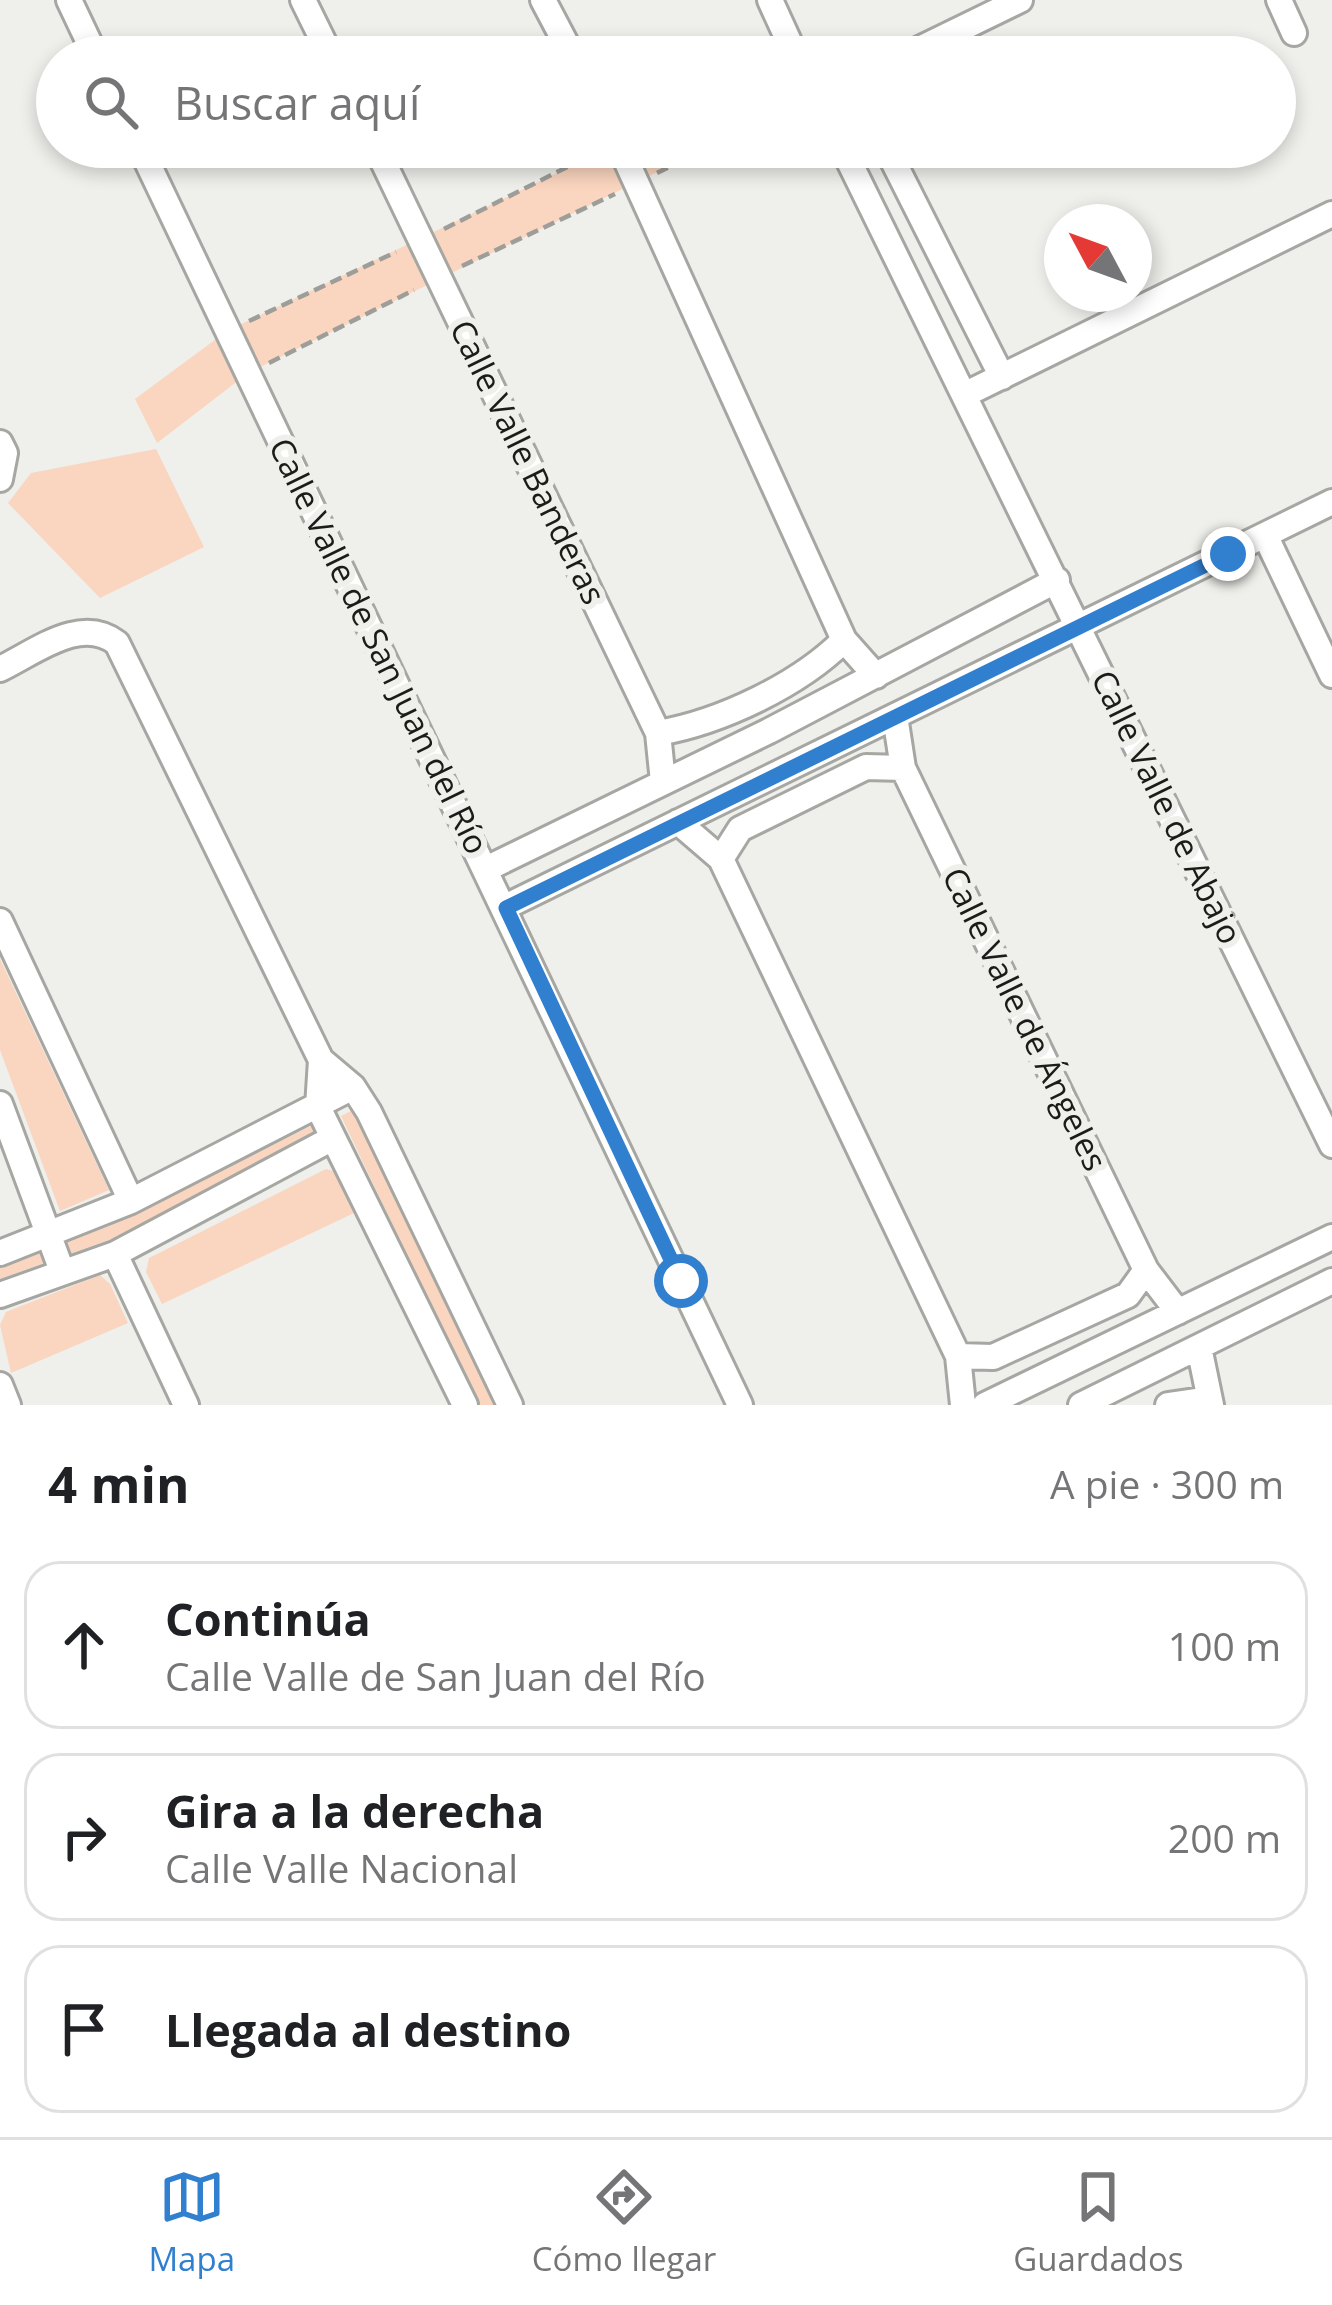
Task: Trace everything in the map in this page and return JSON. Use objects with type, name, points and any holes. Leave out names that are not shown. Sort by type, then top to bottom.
[{"type":"street","points":[[69,0],[87,36]]},
{"type":"street","points":[[303,0],[321,36]]},
{"type":"street","points":[[543,0],[562,36]]},
{"type":"street","points":[[770,0],[786,36]]},
{"type":"street","points":[[946,36],[1020,0]]},
{"type":"street","points":[[1279,0],[1294,33]]},
{"type":"street","name":"Calle Valle de San Juan del Río","points":[[150,168],[740,1405]]},
{"type":"street","name":"Calle Valle Banderas","points":[[386,168],[658,733],[663,782]]},
{"type":"street","points":[[630,168],[844,640],[877,676]]},
{"type":"street","name":"Calle Valle de Abajo","points":[[853,168],[1332,1145]]},
{"type":"street","points":[[896,168],[1001,377]]},
{"type":"street","points":[[966,394],[1332,216]]},
{"type":"street","points":[[0,442],[4,474],[0,479]]},
{"type":"street","points":[[506,908],[1332,502]]},
{"type":"street","points":[[1265,535],[1332,675]]},
{"type":"street","points":[[486,869],[769,731],[1057,580]]},
{"type":"street","points":[[0,669],[84,629],[102,632],[117,643],[321,1060],[353,1087],[510,1405]]},
{"type":"street","points":[[658,733],[688,728],[817,667],[844,640]]},
{"type":"street","name":"Calle Valle de Ángeles","points":[[895,716],[903,768],[1146,1270],[1178,1312]]},
{"type":"street","points":[[769,731],[788,769]]},
{"type":"street","points":[[721,859],[740,829],[866,767],[903,768]]},
{"type":"street","points":[[678,822],[721,859],[958,1356],[963,1405]]},
{"type":"street","points":[[0,921],[130,1201]]},
{"type":"street","points":[[321,1060],[318,1107],[465,1405]]},
{"type":"street","points":[[0,1252],[130,1201],[353,1087]]},
{"type":"street","points":[[0,1104],[62,1271]]},
{"type":"street","points":[[0,1295],[115,1255],[333,1138]]},
{"type":"street","points":[[201,1166],[218,1200]]},
{"type":"street","points":[[985,1405],[1332,1238]]},
{"type":"street","points":[[115,1255],[186,1405]]},
{"type":"street","points":[[958,1356],[992,1357],[1128,1295],[1146,1270]]},
{"type":"street","points":[[1073,1363],[1086,1402],[1332,1281]]},
{"type":"street","points":[[1168,1405],[1210,1402],[1199,1347]]},
{"type":"street","points":[[0,1385],[8,1405]]},
{"type":"path","points":[[248,373],[668,168]]},
{"type":"shaded area","points":[[567,168],[665,168],[248,373],[157,443],[135,399],[227,331]]},
{"type":"shaded area","points":[[156,449],[204,547],[100,598],[8,503],[31,473]]},
{"type":"shaded area","points":[[0,959],[109,1190],[60,1211],[0,1050]]},
{"type":"shaded area","points":[[353,1110],[495,1405],[478,1405],[341,1116]]},
{"type":"shaded area","points":[[315,1124],[320,1135],[114,1238],[0,1279],[0,1265],[109,1226]]},
{"type":"shaded area","points":[[326,1169],[337,1172],[354,1213],[162,1304],[146,1272],[149,1258]]},
{"type":"shaded area","points":[[100,1275],[110,1284],[128,1323],[11,1373],[0,1325],[6,1312]]},
{"type":"route","points":[[681,1281],[506,908],[1228,554]]}]
